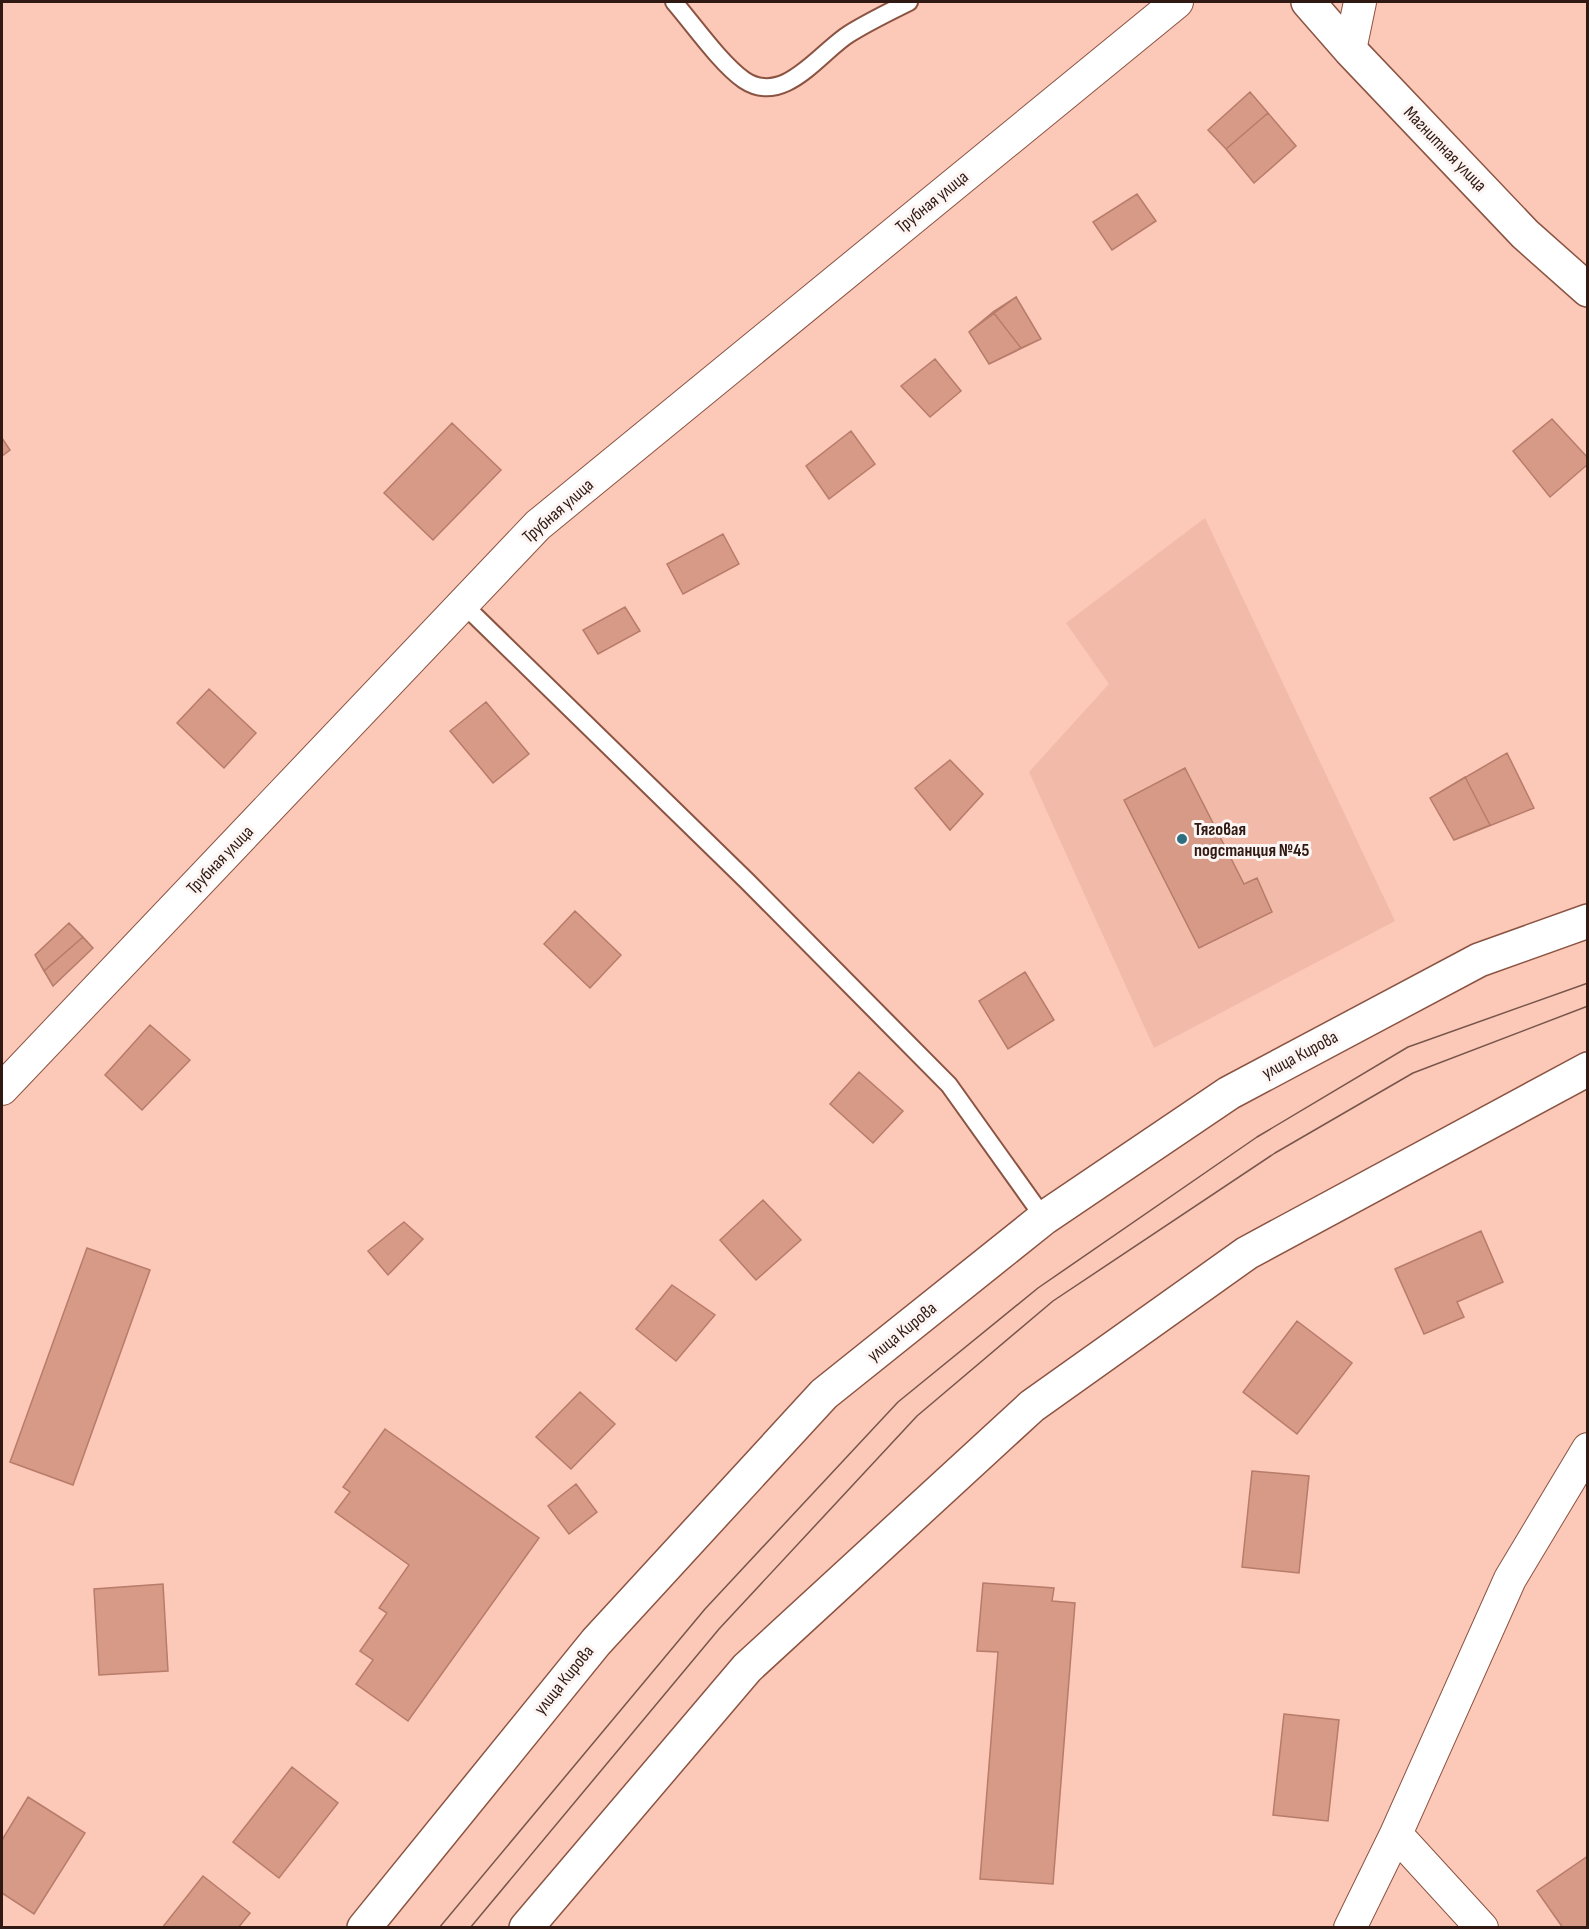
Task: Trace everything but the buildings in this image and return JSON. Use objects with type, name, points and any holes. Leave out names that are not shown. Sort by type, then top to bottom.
[{"type":"main road","name":"Магнитная улица","points":[[1308,2],[1350,50],[1525,234],[1587,290]]},
{"type":"main road","name":"улица Кирова","points":[[364,1928],[596,1642],[824,1394],[1044,1218],[1229,1093],[1479,960],[1587,921]]},
{"type":"main road","points":[[525,1928],[747,1668],[1032,1406],[1247,1252],[1587,1070]]},
{"type":"street","name":"Трубная улица","points":[[2,1089],[538,525],[1177,2]]},
{"type":"street","points":[[1350,50],[1360,2]]},
{"type":"street","points":[[1350,1928],[1396,1834],[1510,1579],[1587,1449]]},
{"type":"street","points":[[1396,1834],[1482,1928]]},
{"type":"lane","points":[[674,2],[733,71],[746,81],[762,86],[780,85],[795,79],[848,34],[909,2]]},
{"type":"lane","points":[[463,604],[747,881],[949,1085],[1044,1218]]},
{"type":"shaded area","points":[[1205,518],[1395,921],[1154,1048],[1029,772],[1109,684],[1066,623]]},
{"type":"tram line","points":[[439,1928],[705,1609],[898,1402],[1038,1288],[1257,1137],[1408,1047],[1588,983]]},
{"type":"tram line","points":[[470,1928],[719,1629],[917,1416],[1053,1301],[1275,1153],[1413,1073],[1588,1006]]},
{"type":"place","name":"Тяговая подстанция №45","points":[[1182,839]]}]
